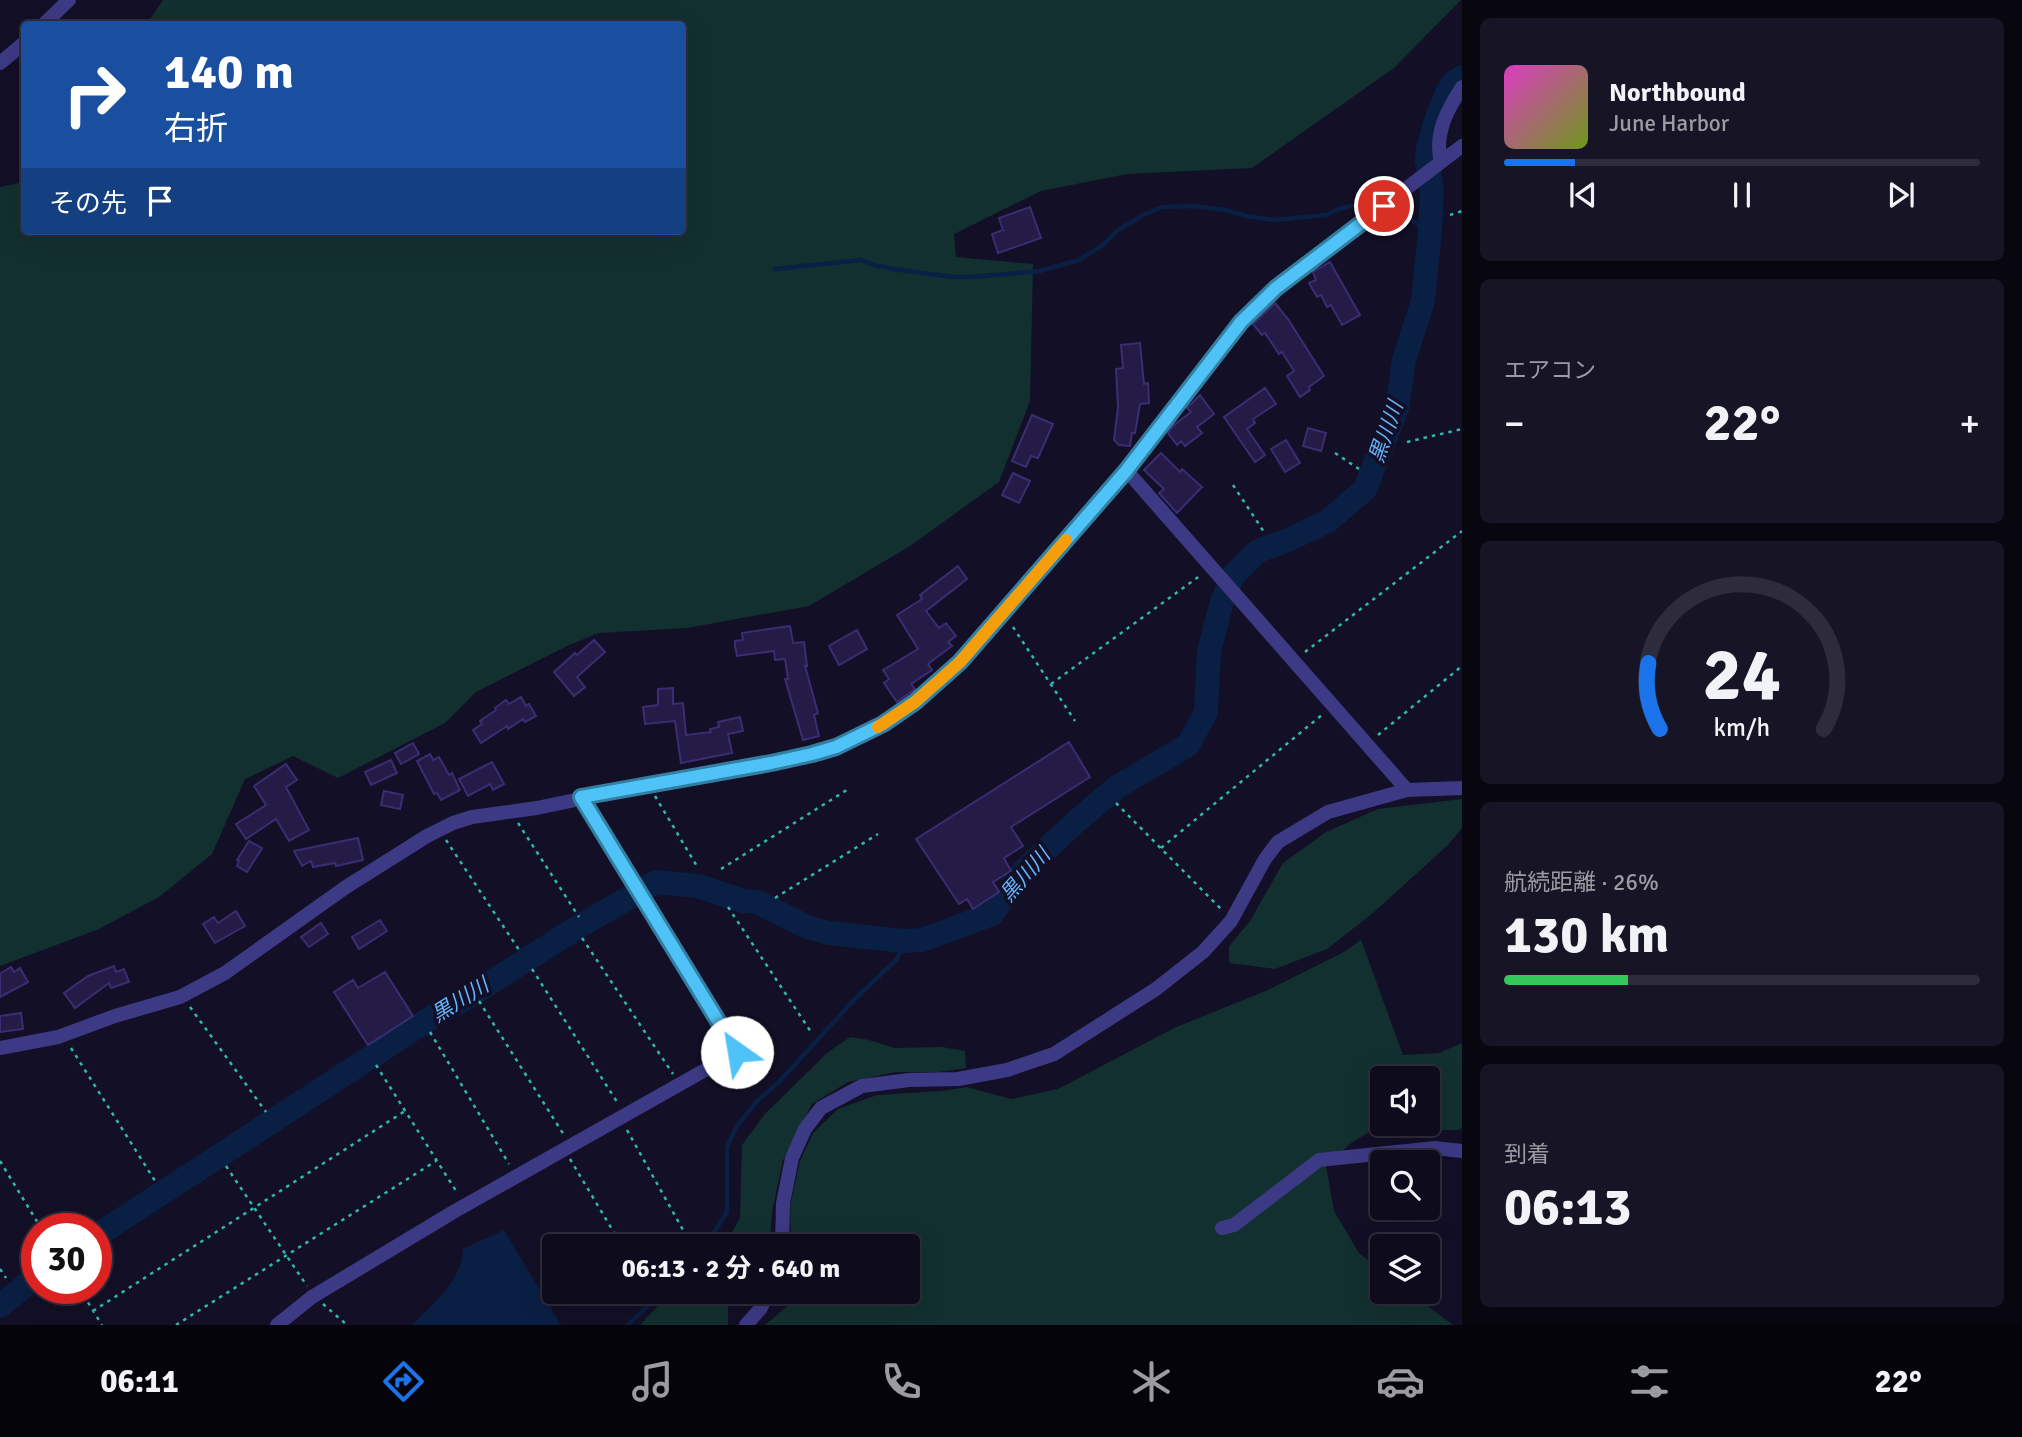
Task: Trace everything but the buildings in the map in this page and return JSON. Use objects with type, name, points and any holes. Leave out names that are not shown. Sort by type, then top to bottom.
[{"type":"street","points":[[47,21],[69,0]]},
{"type":"street","points":[[0,62],[21,45]]},
{"type":"street","points":[[1441,162],[1438,138],[1448,108],[1462,87]]},
{"type":"street","points":[[0,1048],[58,1037],[115,1016],[180,997],[225,972],[357,879],[453,823],[472,817],[798,757],[836,747],[883,724],[915,702],[960,662],[1126,471],[1241,322],[1276,288],[1462,146]]},
{"type":"street","points":[[1126,471],[1407,790]]},
{"type":"street","points":[[782,1234],[783,1203],[792,1158],[805,1129],[821,1108],[862,1086],[909,1080],[958,1079],[1007,1070],[1054,1054],[1156,989],[1203,952],[1231,921],[1265,859],[1278,842],[1328,812],[1407,790],[1462,788]]},
{"type":"street","points":[[277,1325],[312,1297],[395,1247],[737,1052],[581,797]]},
{"type":"street","points":[[1222,1228],[1234,1225],[1319,1160],[1435,1148],[1462,1151]]},
{"type":"street","points":[[746,1325],[763,1304]]},
{"type":"path","points":[[1450,215],[1462,211]]},
{"type":"path","points":[[1407,442],[1462,429]]},
{"type":"path","points":[[1335,453],[1359,469]]},
{"type":"path","points":[[1233,485],[1265,532]]},
{"type":"path","points":[[1305,652],[1462,531]]},
{"type":"path","points":[[1051,684],[1205,572]]},
{"type":"path","points":[[1013,627],[1075,721]]},
{"type":"path","points":[[1378,735],[1462,666]]},
{"type":"path","points":[[1161,848],[1324,713]]},
{"type":"path","points":[[721,869],[850,788]]},
{"type":"path","points":[[655,796],[698,868]]},
{"type":"path","points":[[1116,803],[1221,909]]},
{"type":"path","points":[[518,823],[579,917]]},
{"type":"path","points":[[775,898],[878,834]]},
{"type":"path","points":[[446,840],[521,953]]},
{"type":"path","points":[[728,907],[811,1032]]},
{"type":"path","points":[[582,938],[675,1077]]},
{"type":"path","points":[[532,969],[621,1107]]},
{"type":"path","points":[[480,1001],[566,1138]]},
{"type":"path","points":[[188,1005],[267,1112]]},
{"type":"path","points":[[430,1032],[512,1168]]},
{"type":"path","points":[[69,1045],[157,1184]]},
{"type":"path","points":[[376,1065],[459,1197]]},
{"type":"path","points":[[93,1311],[405,1111]]},
{"type":"path","points":[[624,1124],[685,1234]]},
{"type":"path","points":[[569,1157],[615,1234]]},
{"type":"path","points":[[0,1161],[32,1213]]},
{"type":"path","points":[[176,1325],[436,1161]]},
{"type":"path","points":[[226,1166],[308,1288]]},
{"type":"path","points":[[0,1269],[6,1278]]},
{"type":"path","points":[[320,1301],[347,1325]]},
{"type":"path","points":[[89,1304],[102,1325]]},
{"type":"green space","points":[[163,0],[1461,0],[1394,68],[1252,168],[1127,174],[1041,191],[954,234],[956,257],[1033,264],[1030,401],[999,482],[910,546],[809,606],[687,628],[599,633],[569,645],[476,692],[445,723],[338,778],[293,756],[245,779],[212,854],[159,897],[99,929],[0,966],[0,187],[21,183],[21,235],[686,235],[686,21],[149,21]]},
{"type":"green space","points":[[1462,799],[1462,828],[1448,845],[1373,913],[1327,949],[1275,969],[1229,963],[1229,946],[1250,921],[1283,863],[1326,832],[1378,809]]},
{"type":"green space","points":[[1361,940],[1403,1055],[1439,1053],[1462,1043],[1462,1128],[1440,1130],[1440,1066],[1370,1066],[1370,1132],[1351,1143],[1326,1166],[1334,1211],[1359,1253],[1370,1262],[1370,1304],[1425,1304],[1453,1325],[765,1325],[790,1304],[920,1304],[920,1234],[791,1234],[790,1206],[800,1161],[813,1133],[838,1109],[877,1095],[967,1087],[1011,1099],[1058,1089],[1174,1028],[1268,990],[1342,953]]},
{"type":"green space","points":[[850,1037],[894,1048],[942,1047],[965,1051],[966,1068],[939,1072],[896,1072],[848,1082],[812,1104],[783,1160],[772,1212],[771,1234],[731,1234],[740,1218],[742,1145],[765,1114],[827,1053]]},
{"type":"green space","points":[[660,1304],[729,1304],[728,1325],[640,1325]]},
{"type":"water","points":[[504,1230],[542,1293],[542,1304],[548,1304],[561,1325],[412,1325],[452,1282],[458,1271],[463,1249]]},
{"type":"waterway","name":"黒川川","points":[[112,1226],[440,1012],[656,882],[698,886],[743,901],[757,902],[807,927],[829,933],[903,941],[922,940],[992,914],[1024,870],[1079,819],[1117,787],[1188,745],[1206,712],[1209,651],[1222,602],[1232,577],[1258,551],[1328,521],[1365,489],[1397,408],[1404,360],[1423,301],[1432,190],[1427,161],[1428,149],[1447,93],[1453,83],[1462,77]]},
{"type":"waterway","points":[[775,269],[861,260],[876,266],[953,277],[1040,271],[1079,260],[1104,244],[1118,230],[1163,207],[1193,206],[1273,220],[1326,215],[1355,205],[1377,207]]},
{"type":"waterway","points":[[1385,208],[1398,212],[1430,231]]},
{"type":"waterway","points":[[713,1234],[727,1212],[727,1147],[737,1126],[758,1100],[778,1083],[853,1001],[897,959],[903,941]]},
{"type":"waterway","name":"黒川川","points":[[0,1306],[21,1289]]},
{"type":"waterway","points":[[628,1325],[650,1304]]},
{"type":"slow traffic","points":[[878,727],[915,702],[960,662],[1066,540]]},
{"type":"route","points":[[737,1052],[581,797],[812,754],[836,747],[883,724],[915,702],[960,662],[1126,471],[1241,322],[1276,288],[1384,206]]}]
